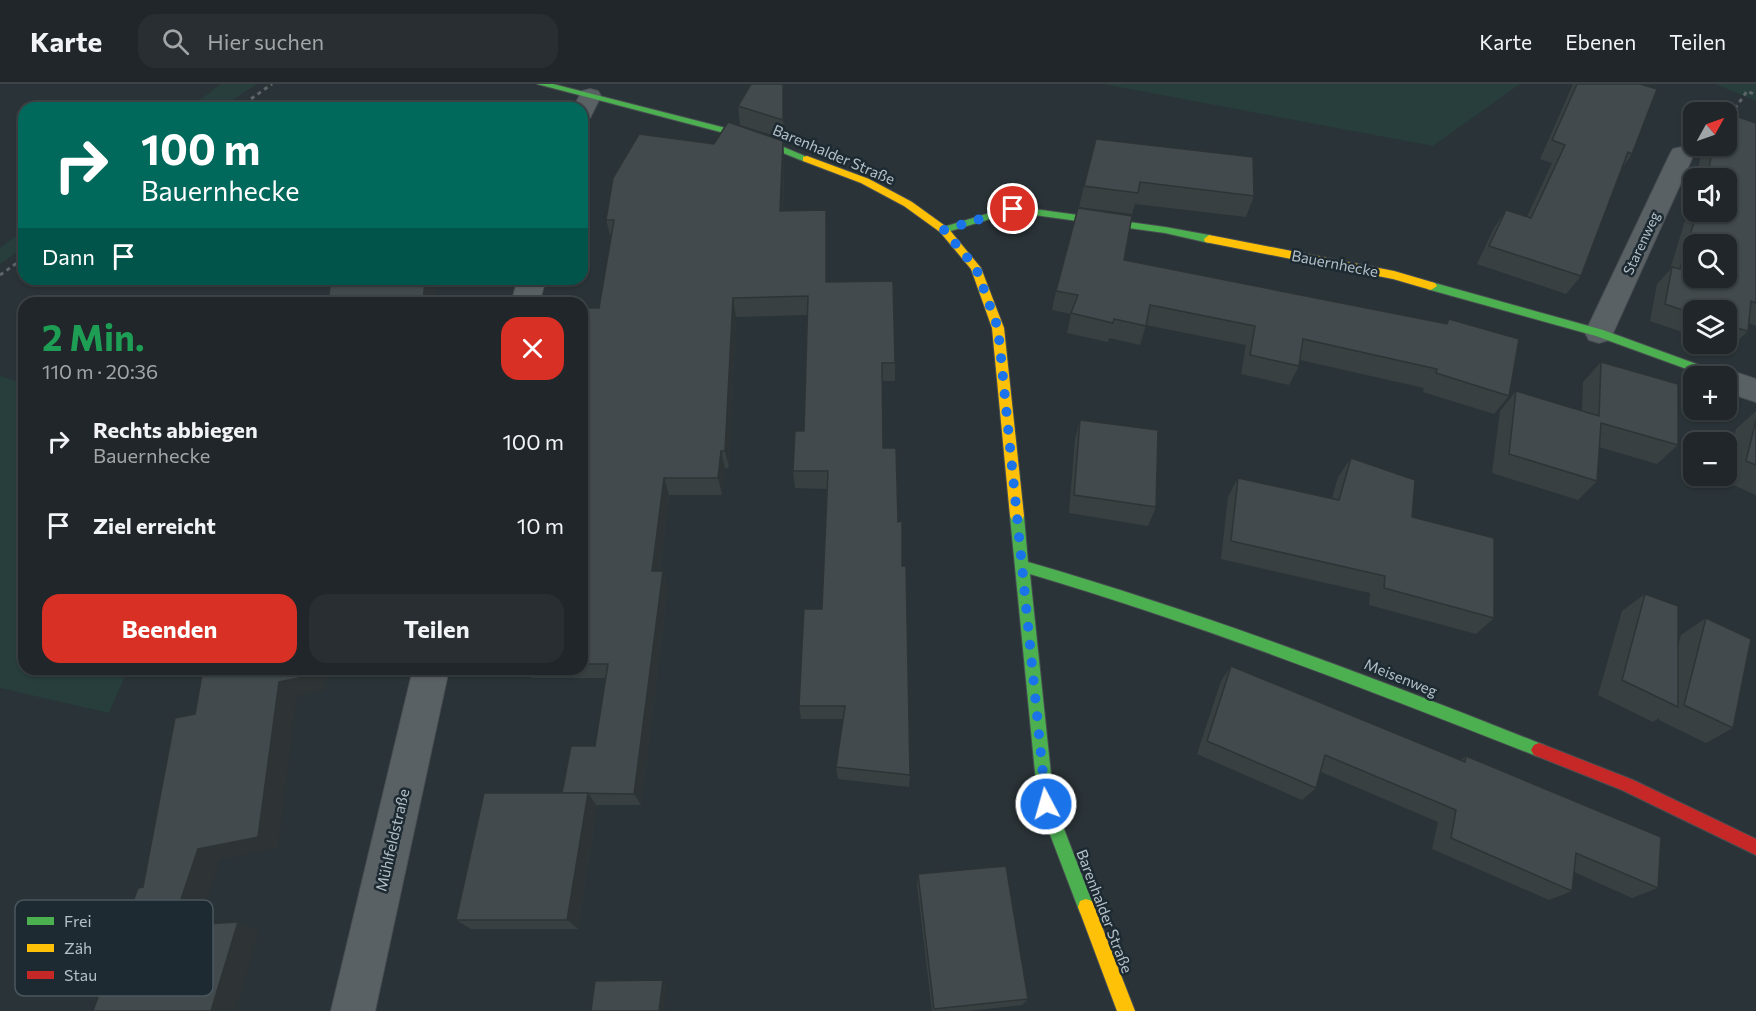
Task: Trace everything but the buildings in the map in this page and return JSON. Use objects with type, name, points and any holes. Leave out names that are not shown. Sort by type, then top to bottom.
[{"type":"street","name":"Barenhalder Straße","points":[[542,84],[580,102]]},
{"type":"street","name":"Barenhalder Straße","points":[[588,105],[754,138],[865,182],[908,204],[944,230],[976,268],[998,328],[1046,804],[1126,1011]]},
{"type":"street","name":"Starenweg","points":[[1599,333],[1682,154]]},
{"type":"street","name":"Bauernhecke","points":[[944,230],[1013,209],[1166,230],[1394,275],[1599,333],[1690,366]]},
{"type":"street","points":[[1737,384],[1756,391]]},
{"type":"street","name":"Meisenweg","points":[[1022,566],[1105,589],[1326,666],[1627,784],[1756,847]]},
{"type":"street","name":"Mühlfeldstraße","points":[[353,1011],[430,675]]},
{"type":"path","points":[[247,102],[273,84]]},
{"type":"path","points":[[1737,106],[1747,91],[1756,95]]},
{"type":"path","points":[[0,275],[18,262]]},
{"type":"green space","points":[[221,84],[257,84],[229,102],[197,102]]},
{"type":"green space","points":[[1103,84],[1520,84],[1433,146]]},
{"type":"green space","points":[[1715,84],[1756,84],[1756,101]]},
{"type":"green space","points":[[18,234],[18,251],[0,264],[0,248]]},
{"type":"green space","points":[[0,376],[18,381],[18,675],[125,675],[109,713],[0,688]]},
{"type":"traffic: fast","points":[[542,84],[754,138],[807,159]]},
{"type":"traffic: fast","points":[[944,230],[1013,209],[1165,230],[1209,239]]},
{"type":"traffic: fast","points":[[1431,286],[1599,333],[1690,366]]},
{"type":"traffic: fast","points":[[1017,516],[1046,803],[1086,907]]},
{"type":"traffic: fast","points":[[1022,566],[1219,628],[1539,750]]},
{"type":"traffic: slow","points":[[807,159],[865,181],[908,204],[944,230],[976,268],[998,328],[1017,516]]},
{"type":"traffic: slow","points":[[1209,239],[1394,275],[1431,286]]},
{"type":"traffic: slow","points":[[1086,907],[1126,1011]]},
{"type":"traffic: jam","points":[[1539,750],[1627,785],[1756,847]]},
{"type":"route","points":[[1013,209],[944,230],[976,268],[998,328],[1046,804]]}]
